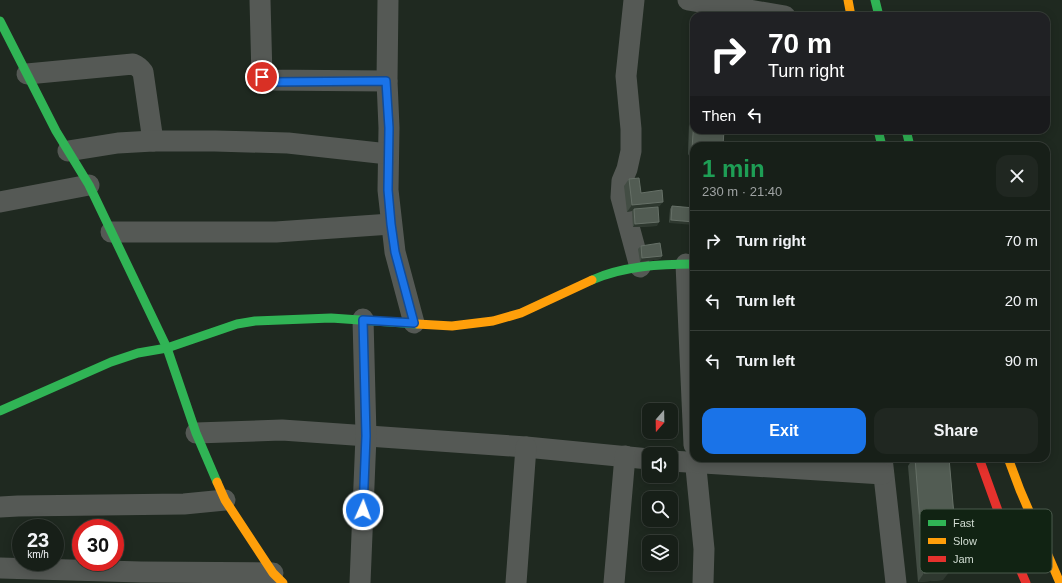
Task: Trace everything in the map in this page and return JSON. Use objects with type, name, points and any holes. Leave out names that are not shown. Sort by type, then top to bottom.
[{"type":"main road","points":[[848,0],[850,12]]},
{"type":"main road","points":[[876,0],[878,12]]},
{"type":"main road","points":[[0,21],[56,131],[89,185],[167,348],[196,433],[225,500],[278,578]]},
{"type":"main road","points":[[0,411],[111,362],[138,353],[167,348],[237,324],[255,321],[330,318],[452,326],[493,321],[520,313],[596,278],[640,267],[661,264],[690,264]]},
{"type":"main road","points":[[980,462],[997,509]]},
{"type":"main road","points":[[1010,462],[1028,509]]},
{"type":"main road","points":[[1052,564],[1060,583]]},
{"type":"main road","points":[[1022,573],[1026,583]]},
{"type":"street","points":[[260,0],[262,77],[265,80],[386,81]]},
{"type":"street","points":[[388,0],[386,81],[389,128],[388,190],[395,252],[414,323]]},
{"type":"street","points":[[634,0],[626,76],[631,129],[631,152],[627,169],[622,181],[621,197],[640,267]]},
{"type":"street","points":[[688,0],[761,12]]},
{"type":"street","points":[[27,74],[133,64],[140,67],[143,72],[153,141]]},
{"type":"street","points":[[68,151],[118,143],[153,141],[215,141],[288,143],[388,154]]},
{"type":"street","points":[[0,202],[89,185]]},
{"type":"street","points":[[111,232],[276,232],[391,224]]},
{"type":"street","points":[[360,583],[366,436],[363,320]]},
{"type":"street","points":[[196,433],[282,430],[526,446],[642,458]]},
{"type":"street","points":[[516,583],[526,446]]},
{"type":"street","points":[[614,583],[625,456]]},
{"type":"street","points":[[678,459],[690,457]]},
{"type":"street","points":[[695,462],[704,548],[703,583]]},
{"type":"street","points":[[807,462],[882,466],[891,582]]},
{"type":"street","points":[[0,507],[184,504],[225,500]]},
{"type":"street","points":[[0,568],[67,577],[141,572],[278,578]]},
{"type":"building","points":[[693,134],[724,134],[723,142],[692,142]]},
{"type":"building","points":[[639,178],[641,193],[662,190],[663,202],[632,205],[629,179]]},
{"type":"building","points":[[672,206],[690,208],[690,222],[671,220]]},
{"type":"building","points":[[658,207],[659,222],[635,224],[634,209]]},
{"type":"building","points":[[660,243],[662,256],[642,258],[641,246]]},
{"type":"building","points":[[915,462],[949,462],[953,509],[920,509],[920,522]]},
{"type":"traffic: fast","points":[[875,0],[878,12]]},
{"type":"traffic: fast","points":[[0,21],[56,131],[89,185],[167,348],[196,433],[217,482]]},
{"type":"traffic: fast","points":[[879,134],[881,142]]},
{"type":"traffic: fast","points":[[907,134],[909,142]]},
{"type":"traffic: fast","points":[[592,280],[604,275],[629,269],[655,265],[690,264]]},
{"type":"traffic: fast","points":[[0,411],[111,362],[138,353],[167,348],[237,324],[255,321],[331,318],[417,324]]},
{"type":"traffic: slow","points":[[848,0],[850,12]]},
{"type":"traffic: slow","points":[[417,324],[452,326],[493,321],[521,313],[592,280]]},
{"type":"traffic: slow","points":[[1010,462],[1028,509]]},
{"type":"traffic: slow","points":[[217,482],[225,500],[273,573],[283,583]]},
{"type":"traffic: slow","points":[[1052,564],[1060,583]]},
{"type":"traffic: jam","points":[[980,462],[997,509]]},
{"type":"traffic: jam","points":[[1022,573],[1026,583]]},
{"type":"route","points":[[262,77],[269,82],[386,81],[389,128],[388,190],[391,224],[395,252],[414,323],[363,320],[366,436],[363,510]]}]
